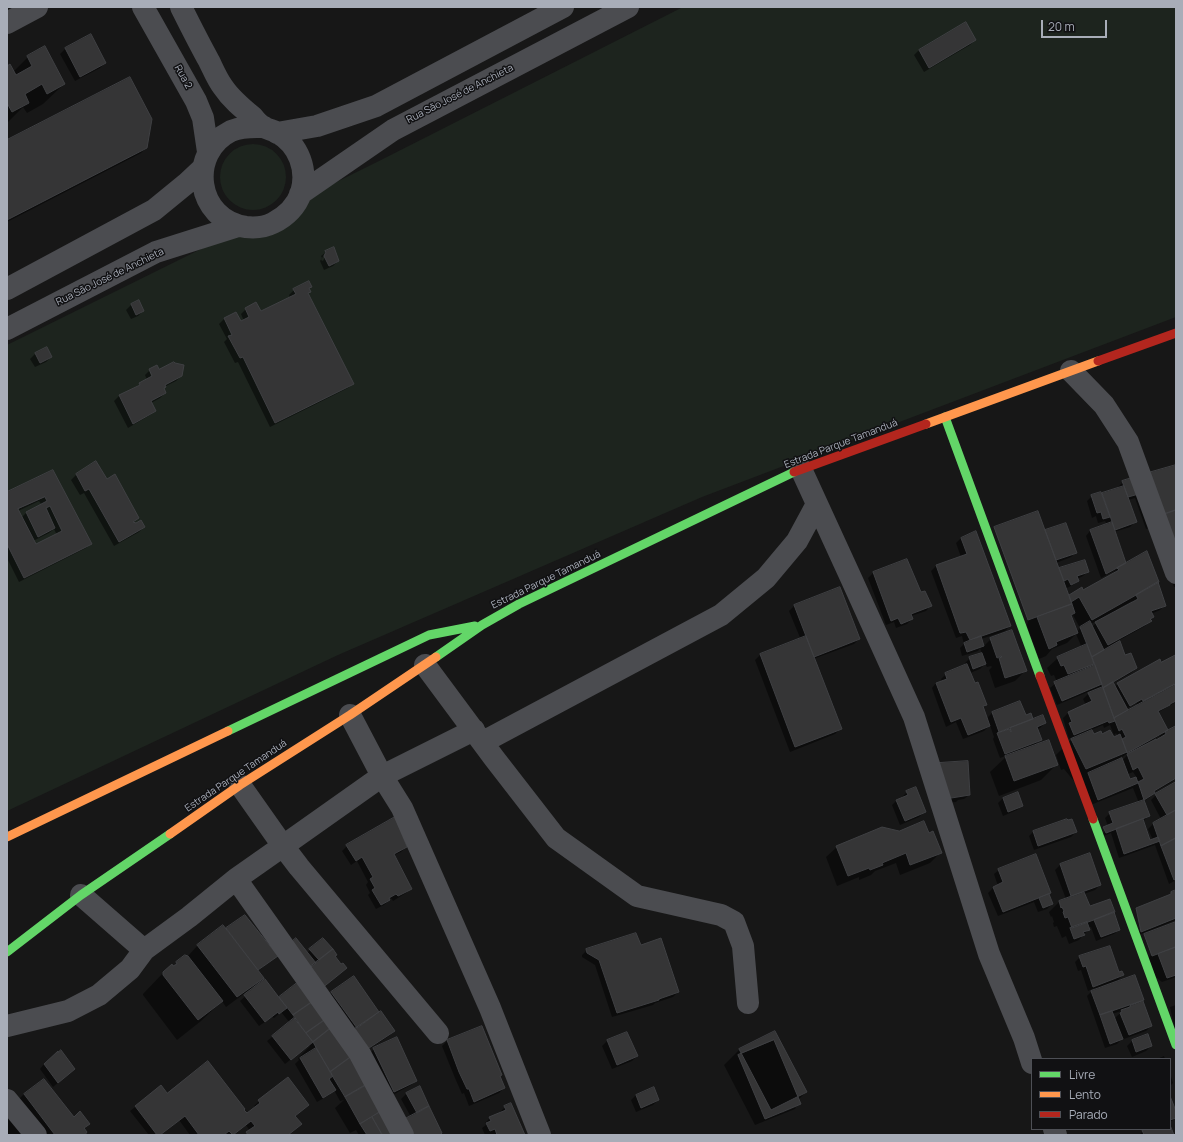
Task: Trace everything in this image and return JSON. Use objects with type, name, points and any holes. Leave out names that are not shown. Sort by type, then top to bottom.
[{"type":"main road","name":"Estrada Parque Tamanduá","points":[[7,952],[81,895],[240,785],[350,715],[482,625],[519,604],[801,469],[1176,333]]},
{"type":"main road","points":[[945,417],[1176,1045]]},
{"type":"main road","name":"Estrada Parque Tamanduá","points":[[7,837],[429,635],[482,625]]},
{"type":"street","points":[[7,23],[37,7]]},
{"type":"street","name":"Rua 2","points":[[143,7],[196,101],[203,118],[206,160]]},
{"type":"street","points":[[180,7],[223,87],[234,101],[271,130]]},
{"type":"street","points":[[7,289],[154,210],[188,183],[206,160],[218,140],[232,131],[248,126],[271,130],[317,126],[376,106],[563,7]]},
{"type":"street","name":"Rua São José de Anchieta","points":[[300,194],[393,130],[628,7]]},
{"type":"street","name":"Rua São José de Anchieta","points":[[206,160],[202,182],[206,197],[214,210],[225,220],[238,226],[254,228],[268,225],[282,218],[293,208],[300,194],[304,181],[303,166],[298,153],[289,141],[271,130]]},
{"type":"street","name":"Rua São José de Anchieta","points":[[7,329],[156,252],[238,226]]},
{"type":"street","points":[[1071,371],[1104,405],[1128,442],[1176,573]]},
{"type":"street","points":[[801,469],[914,717],[989,954],[1024,1038],[1031,1060]]},
{"type":"street","points":[[7,1026],[68,1011],[99,995],[130,969],[144,950],[189,917],[236,879],[382,776],[478,736],[721,616],[766,578],[797,541],[817,504]]},
{"type":"street","points":[[425,665],[556,838],[637,896],[721,915],[734,922],[744,946],[748,1003]]},
{"type":"street","points":[[350,715],[382,776],[402,808],[490,1008],[540,1135]]},
{"type":"street","points":[[240,785],[283,846],[438,1033]]},
{"type":"street","points":[[236,879],[360,1054],[403,1135]]},
{"type":"street","points":[[81,895],[144,950]]},
{"type":"street","points":[[7,1100],[36,1135]]},
{"type":"shaded area","points":[[683,7],[1176,7],[1176,317],[702,497],[338,655],[7,811],[7,345],[379,161]]},
{"type":"shaded area","points":[[253,144],[265,147],[276,154],[283,165],[286,177],[283,189],[276,200],[265,207],[253,210],[241,207],[230,200],[223,189],[220,177],[223,165],[230,154],[241,147]]},
{"type":"building","points":[[966,22],[976,40],[929,68],[919,50]]},
{"type":"building","points":[[91,34],[106,63],[80,77],[65,48]]},
{"type":"building","points":[[45,46],[65,84],[47,94],[42,84],[25,94],[29,103],[12,112],[7,103],[7,66],[10,64],[16,75],[32,66],[27,56]]},
{"type":"building","points":[[130,77],[152,119],[147,148],[7,220],[7,140]]},
{"type":"building","points":[[334,247],[339,261],[329,266],[324,256],[325,251]]},
{"type":"building","points":[[309,281],[312,287],[309,288],[311,292],[308,293],[354,384],[275,423],[243,357],[240,358],[228,336],[232,335],[224,318],[236,312],[241,321],[249,317],[245,308],[256,302],[261,311],[296,294],[293,289]]},
{"type":"building","points":[[139,300],[144,311],[136,315],[131,304]]},
{"type":"building","points":[[47,347],[52,357],[40,363],[35,353]]},
{"type":"building","points":[[174,362],[184,365],[182,376],[165,385],[166,387],[164,388],[166,393],[151,401],[156,411],[133,424],[119,395],[140,385],[139,383],[152,376],[149,369],[157,365],[159,369]]},
{"type":"building","points":[[96,461],[107,479],[115,474],[139,518],[133,522],[136,523],[141,520],[145,527],[119,542],[89,489],[85,491],[76,474]]},
{"type":"building","points":[[1176,465],[1176,510],[1162,515],[1148,473]]},
{"type":"building","points":[[53,470],[92,544],[24,578],[7,544],[7,492]],"holes":[[[45,497],[47,501],[26,512],[38,537],[55,528],[46,508],[50,506],[62,531],[36,544],[18,509]]]},
{"type":"building","points":[[1148,473],[1153,490],[1128,497],[1122,481]]},
{"type":"building","points":[[1124,486],[1137,522],[1115,530],[1102,493]]},
{"type":"building","points":[[1101,492],[1110,517],[1103,519],[1101,512],[1097,513],[1091,495]]},
{"type":"building","points":[[1176,510],[1176,546],[1162,515]]},
{"type":"building","points":[[1038,511],[1072,604],[1028,620],[994,527]]},
{"type":"building","points":[[1112,522],[1126,563],[1106,574],[1090,530]]},
{"type":"building","points":[[1066,523],[1077,553],[1056,560],[1045,530]]},
{"type":"building","points":[[976,531],[1011,626],[970,640],[966,632],[960,633],[936,565],[967,554],[961,538]]},
{"type":"building","points":[[1147,551],[1159,582],[1092,620],[1079,597],[1071,602],[1069,595],[1082,587],[1083,590],[1119,570],[1117,568]]},
{"type":"building","points":[[907,559],[921,592],[925,591],[932,606],[911,614],[913,619],[901,624],[898,618],[891,621],[873,572]]},
{"type":"building","points":[[1085,560],[1089,572],[1077,576],[1079,581],[1071,585],[1068,579],[1064,581],[1059,568]]},
{"type":"building","points":[[1158,582],[1166,606],[1151,611],[1154,617],[1150,619],[1152,621],[1108,645],[1095,622],[1138,599],[1136,595]]},
{"type":"building","points":[[840,587],[860,639],[814,657],[794,605]]},
{"type":"building","points":[[1072,604],[1075,613],[1071,615],[1078,633],[1056,642],[1057,645],[1049,649],[1037,617]]},
{"type":"building","points":[[1090,621],[1104,650],[1092,657],[1080,627]]},
{"type":"building","points":[[1012,630],[1027,671],[1005,678],[999,658],[1002,657],[997,658],[990,638]]},
{"type":"building","points":[[806,636],[842,729],[795,747],[760,654]]},
{"type":"building","points":[[981,636],[984,646],[967,652],[964,643]]},
{"type":"building","points":[[1120,641],[1125,655],[1131,653],[1137,668],[1103,688],[1092,657]]},
{"type":"building","points":[[1087,644],[1094,664],[1068,674],[1064,665],[1061,666],[1057,657]]},
{"type":"building","points":[[982,653],[986,664],[973,669],[969,657]]},
{"type":"building","points":[[1176,655],[1176,684],[1130,706],[1117,683],[1160,659],[1161,662]]},
{"type":"building","points":[[967,664],[975,683],[978,682],[987,705],[983,706],[990,726],[968,735],[961,718],[951,722],[936,683],[947,679],[945,673]]},
{"type":"building","points":[[1095,665],[1102,684],[1062,701],[1054,682]]},
{"type":"building","points":[[1113,682],[1128,710],[1114,718],[1103,688]]},
{"type":"building","points":[[1176,684],[1176,701],[1158,711],[1168,730],[1127,753],[1122,739],[1126,737],[1122,729],[1119,731],[1114,718]]},
{"type":"building","points":[[1103,687],[1115,721],[1109,723],[1108,721],[1074,735],[1069,723],[1072,722],[1068,712],[1092,701],[1088,693]]},
{"type":"building","points":[[1020,701],[1026,715],[1031,713],[1033,719],[999,732],[992,712]]},
{"type":"building","points":[[1043,715],[1046,723],[1037,727],[1042,740],[1005,754],[997,733],[1009,729],[1011,732],[1010,728]]},
{"type":"building","points":[[1176,726],[1176,778],[1154,791],[1155,793],[1144,800],[1138,782],[1144,779],[1138,767],[1133,770],[1127,754],[1156,740],[1166,734],[1165,732]]},
{"type":"building","points":[[1092,730],[1094,734],[1101,731],[1102,734],[1110,730],[1114,737],[1120,734],[1127,752],[1086,769],[1071,739]]},
{"type":"building","points":[[1049,740],[1058,765],[1014,781],[1005,756]]},
{"type":"building","points":[[1122,758],[1130,779],[1136,777],[1138,783],[1098,800],[1088,773]]},
{"type":"building","points":[[968,761],[970,795],[945,799],[939,763]]},
{"type":"building","points":[[1176,782],[1176,810],[1167,815],[1155,794]]},
{"type":"building","points":[[916,787],[926,812],[905,821],[896,800],[908,795],[906,791]]},
{"type":"building","points":[[1018,792],[1023,806],[1008,812],[1003,798]]},
{"type":"building","points":[[1144,800],[1150,816],[1106,833],[1103,827],[1113,823],[1109,812]]},
{"type":"building","points":[[1176,810],[1176,838],[1161,846],[1153,823]]},
{"type":"building","points":[[395,817],[407,847],[394,854],[412,889],[398,896],[396,894],[389,898],[390,900],[381,905],[372,890],[375,888],[370,879],[373,877],[362,857],[356,861],[346,845]]},
{"type":"building","points":[[1067,819],[1072,819],[1077,832],[1038,846],[1033,831]]},
{"type":"building","points":[[1143,819],[1150,840],[1158,837],[1160,841],[1124,854],[1116,829]]},
{"type":"building","points":[[924,821],[929,833],[933,831],[942,853],[910,865],[906,853],[882,863],[883,865],[870,870],[869,868],[848,876],[836,846],[882,827],[899,831]]},
{"type":"building","points":[[1176,838],[1176,879],[1174,880],[1161,846]]},
{"type":"building","points":[[1090,853],[1101,885],[1071,896],[1060,864]]},
{"type":"building","points":[[1036,854],[1051,893],[1003,912],[993,887],[1003,882],[998,869]]},
{"type":"building","points":[[1176,890],[1176,918],[1141,932],[1136,908],[1171,894],[1171,892]]},
{"type":"building","points":[[1084,892],[1090,906],[1110,899],[1115,912],[1072,928],[1068,917],[1065,918],[1064,911],[1062,907],[1061,908],[1059,901]]},
{"type":"building","points":[[1049,894],[1053,904],[1043,908],[1039,898]]},
{"type":"building","points":[[1114,912],[1120,930],[1101,937],[1094,920]]},
{"type":"building","points":[[245,915],[278,956],[258,970],[226,928]]},
{"type":"building","points":[[1087,922],[1090,930],[1083,932],[1085,935],[1074,939],[1070,928]]},
{"type":"building","points":[[1176,922],[1176,947],[1152,956],[1144,934]]},
{"type":"building","points":[[223,925],[264,978],[237,997],[197,945]]},
{"type":"building","points":[[636,933],[641,945],[661,938],[679,992],[617,1013],[599,960],[587,953],[586,949]]},
{"type":"building","points":[[296,938],[316,963],[307,970],[287,946]]},
{"type":"building","points":[[323,938],[333,949],[319,960],[309,949]]},
{"type":"building","points":[[1110,946],[1119,972],[1122,971],[1124,975],[1093,987],[1086,966],[1083,967],[1079,956]]},
{"type":"building","points":[[1176,947],[1176,975],[1167,978],[1158,954]]},
{"type":"building","points":[[333,949],[337,955],[335,956],[341,964],[343,963],[347,968],[321,989],[306,970]]},
{"type":"building","points":[[185,955],[188,956],[223,1001],[198,1020],[163,975],[163,972],[172,964],[173,966],[177,964],[176,962]]},
{"type":"building","points":[[1135,975],[1144,1000],[1100,1015],[1091,991]]},
{"type":"building","points":[[354,976],[379,1012],[357,1028],[331,992]]},
{"type":"building","points":[[265,979],[287,1008],[279,1014],[278,1012],[265,1022],[244,995]]},
{"type":"building","points":[[297,983],[312,1002],[293,1015],[279,997]]},
{"type":"building","points":[[1143,1001],[1152,1026],[1129,1035],[1120,1013],[1122,1012],[1121,1010]]},
{"type":"building","points":[[312,1002],[326,1019],[306,1033],[293,1015]]},
{"type":"building","points":[[381,1011],[395,1031],[366,1050],[353,1030]]},
{"type":"building","points":[[1112,1011],[1123,1039],[1110,1044],[1100,1015]]},
{"type":"building","points":[[294,1018],[313,1042],[291,1060],[272,1036]]},
{"type":"building","points":[[326,1019],[332,1027],[313,1042],[306,1033]]},
{"type":"building","points":[[482,1026],[502,1075],[500,1076],[505,1088],[474,1102],[469,1089],[467,1089],[459,1072],[447,1040]]},
{"type":"building","points":[[332,1027],[352,1056],[330,1072],[313,1042]]},
{"type":"building","points":[[775,1031],[807,1092],[771,1110],[739,1049]]},
{"type":"building","points":[[627,1032],[638,1056],[617,1065],[607,1040]]},
{"type":"building","points":[[1148,1034],[1152,1046],[1136,1052],[1132,1040]]},
{"type":"building","points":[[397,1037],[417,1081],[394,1092],[373,1048]]},
{"type":"building","points":[[774,1040],[801,1104],[765,1119],[738,1055]]},
{"type":"building","points":[[316,1048],[333,1076],[329,1079],[336,1090],[323,1098],[300,1058]]},
{"type":"building","points":[[61,1050],[75,1069],[58,1083],[44,1064]]},
{"type":"building","points":[[352,1056],[368,1084],[345,1097],[330,1072]]},
{"type":"building","points":[[208,1061],[247,1113],[260,1103],[258,1100],[288,1077],[309,1105],[295,1116],[302,1124],[288,1135],[248,1135],[246,1132],[255,1126],[251,1121],[233,1135],[229,1131],[224,1135],[199,1135],[185,1116],[160,1135],[157,1135],[135,1106],[161,1085],[167,1093]]},
{"type":"building","points":[[44,1079],[74,1117],[80,1111],[90,1124],[84,1128],[87,1132],[85,1135],[55,1135],[24,1094]]},
{"type":"building","points":[[369,1083],[383,1110],[360,1124],[345,1097]]},
{"type":"building","points":[[420,1086],[429,1106],[417,1113],[406,1093]]},
{"type":"building","points":[[654,1087],[659,1100],[641,1108],[636,1095]]},
{"type":"building","points":[[1171,1098],[1176,1111],[1176,1118],[1171,1120]]},
{"type":"building","points":[[511,1103],[525,1135],[497,1135],[495,1129],[490,1131],[486,1123],[491,1121],[489,1117],[506,1110],[504,1106]]},
{"type":"building","points":[[429,1106],[442,1133],[441,1135],[414,1135],[405,1119]]},
{"type":"building","points":[[383,1110],[395,1135],[382,1135],[372,1117]]},
{"type":"building","points":[[372,1117],[382,1135],[367,1135],[360,1124]]},
{"type":"building","points":[[1171,1128],[1174,1135],[1144,1135],[1142,1130],[1171,1130]]},
{"type":"traffic: fast","points":[[945,417],[1040,676]]},
{"type":"traffic: fast","points":[[436,657],[482,625],[519,604],[794,472]]},
{"type":"traffic: fast","points":[[228,731],[429,635],[475,626]]},
{"type":"traffic: fast","points":[[1093,819],[1176,1045]]},
{"type":"traffic: fast","points":[[7,952],[81,895],[170,834]]},
{"type":"traffic: slow","points":[[926,424],[1098,361]]},
{"type":"traffic: slow","points":[[170,834],[240,785],[350,715],[436,657]]},
{"type":"traffic: slow","points":[[7,837],[228,731]]},
{"type":"traffic: jam","points":[[1098,361],[1176,333]]},
{"type":"traffic: jam","points":[[794,472],[926,424]]},
{"type":"traffic: jam","points":[[1040,676],[1093,819]]}]
